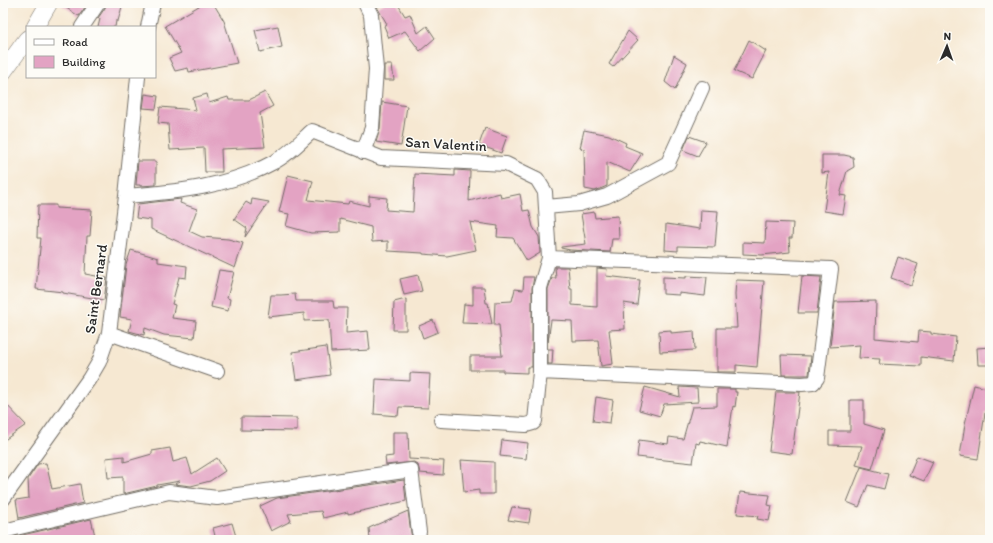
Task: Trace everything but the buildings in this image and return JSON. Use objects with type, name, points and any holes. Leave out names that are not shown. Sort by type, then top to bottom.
[{"type":"street","points":[[37,26],[49,3]]},
{"type":"street","points":[[83,26],[98,3]]},
{"type":"street","points":[[148,26],[153,3]]},
{"type":"street","points":[[363,152],[372,128],[376,69],[371,15],[365,3]]},
{"type":"street","points":[[3,72],[26,40]]},
{"type":"street","name":"Saint Bernard","points":[[3,499],[89,379],[99,362],[109,333],[126,196],[138,78]]},
{"type":"street","points":[[546,207],[580,204],[607,196],[668,162],[702,88]]},
{"type":"street","name":"San Valentin","points":[[126,196],[167,193],[213,186],[243,177],[276,162],[312,131],[380,158],[506,164],[537,179],[545,192],[549,258],[540,288],[540,372],[536,421],[526,425],[441,420]]},
{"type":"street","points":[[540,372],[802,384],[813,383],[817,378],[831,269],[549,258]]},
{"type":"street","points":[[109,333],[217,371]]},
{"type":"street","points":[[3,531],[169,492],[217,498],[411,470],[419,532]]},
{"type":"waterway","points":[[986,540],[990,538]]}]
